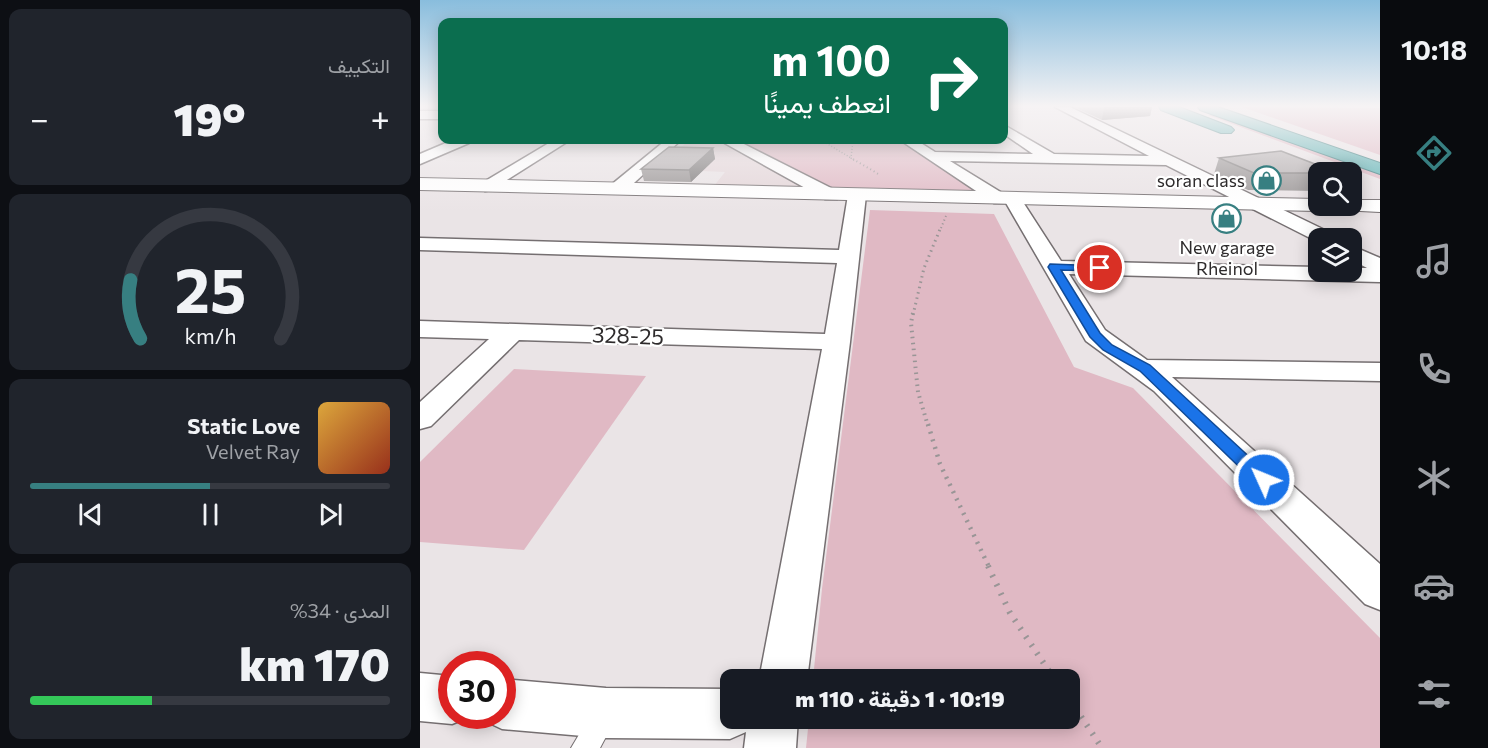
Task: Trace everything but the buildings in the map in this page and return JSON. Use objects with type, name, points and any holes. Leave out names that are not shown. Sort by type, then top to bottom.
[{"type":"highway","points":[[1258,142],[1276,149]]},
{"type":"highway","points":[[1304,142],[1380,169]]},
{"type":"highway","points":[[1362,182],[1380,189]]},
{"type":"street","points":[[1024,142],[1050,158]]},
{"type":"street","points":[[1131,142],[1308,229]]},
{"type":"street","points":[[420,159],[453,144]]},
{"type":"street","points":[[484,186],[556,144]]},
{"type":"street","points":[[617,189],[670,144]]},
{"type":"street","points":[[735,144],[844,195]]},
{"type":"street","points":[[914,144],[1007,199],[1095,335],[1108,347],[1145,368],[1380,591]]},
{"type":"street","points":[[934,156],[1170,161]]},
{"type":"street","points":[[423,185],[1308,205]]},
{"type":"street","points":[[785,669],[837,342],[848,257],[844,195]]},
{"type":"street","points":[[1362,206],[1380,206]]},
{"type":"street","points":[[420,244],[848,257]]},
{"type":"street","points":[[1362,257],[1380,266]]},
{"type":"street","points":[[1053,267],[1380,275]]},
{"type":"street","name":"328-25","points":[[420,329],[837,342]]},
{"type":"street","points":[[420,419],[512,332]]},
{"type":"street","points":[[1145,368],[1375,375]]},
{"type":"street","points":[[420,697],[438,699]]},
{"type":"street","points":[[516,708],[596,730],[720,715]]},
{"type":"street","points":[[770,748],[772,729]]},
{"type":"path","points":[[828,144],[890,181],[906,197]]},
{"type":"path","points":[[851,158],[853,144]]},
{"type":"path","points":[[948,198],[950,205],[924,268],[911,323],[918,392],[940,464],[1010,613],[1048,669]]},
{"type":"path","points":[[1080,715],[1102,748]]},
{"type":"shaded area","points":[[1280,142],[1293,142],[1348,162],[1334,162]]},
{"type":"shaded area","points":[[1342,142],[1380,142],[1380,155]]},
{"type":"shaded area","points":[[685,144],[723,144],[807,189],[714,186],[725,172],[702,171],[667,158]]},
{"type":"shaded area","points":[[744,144],[906,144],[985,196],[837,192]]},
{"type":"shaded area","points":[[1362,167],[1380,174],[1380,179],[1362,172]]},
{"type":"shaded area","points":[[870,210],[994,214],[1074,367],[1133,388],[1380,638],[1380,748],[806,748],[808,729],[1080,729],[1080,669],[814,669]]},
{"type":"shaded area","points":[[514,369],[646,376],[524,550],[420,542],[420,462]]},
{"type":"place","name":"soran class","points":[[1266,180]]},
{"type":"place","name":"New garage Rheinol","points":[[1227,218]]},
{"type":"route","points":[[1100,268],[1053,267],[1095,335],[1108,347],[1145,368],[1264,480]]}]
